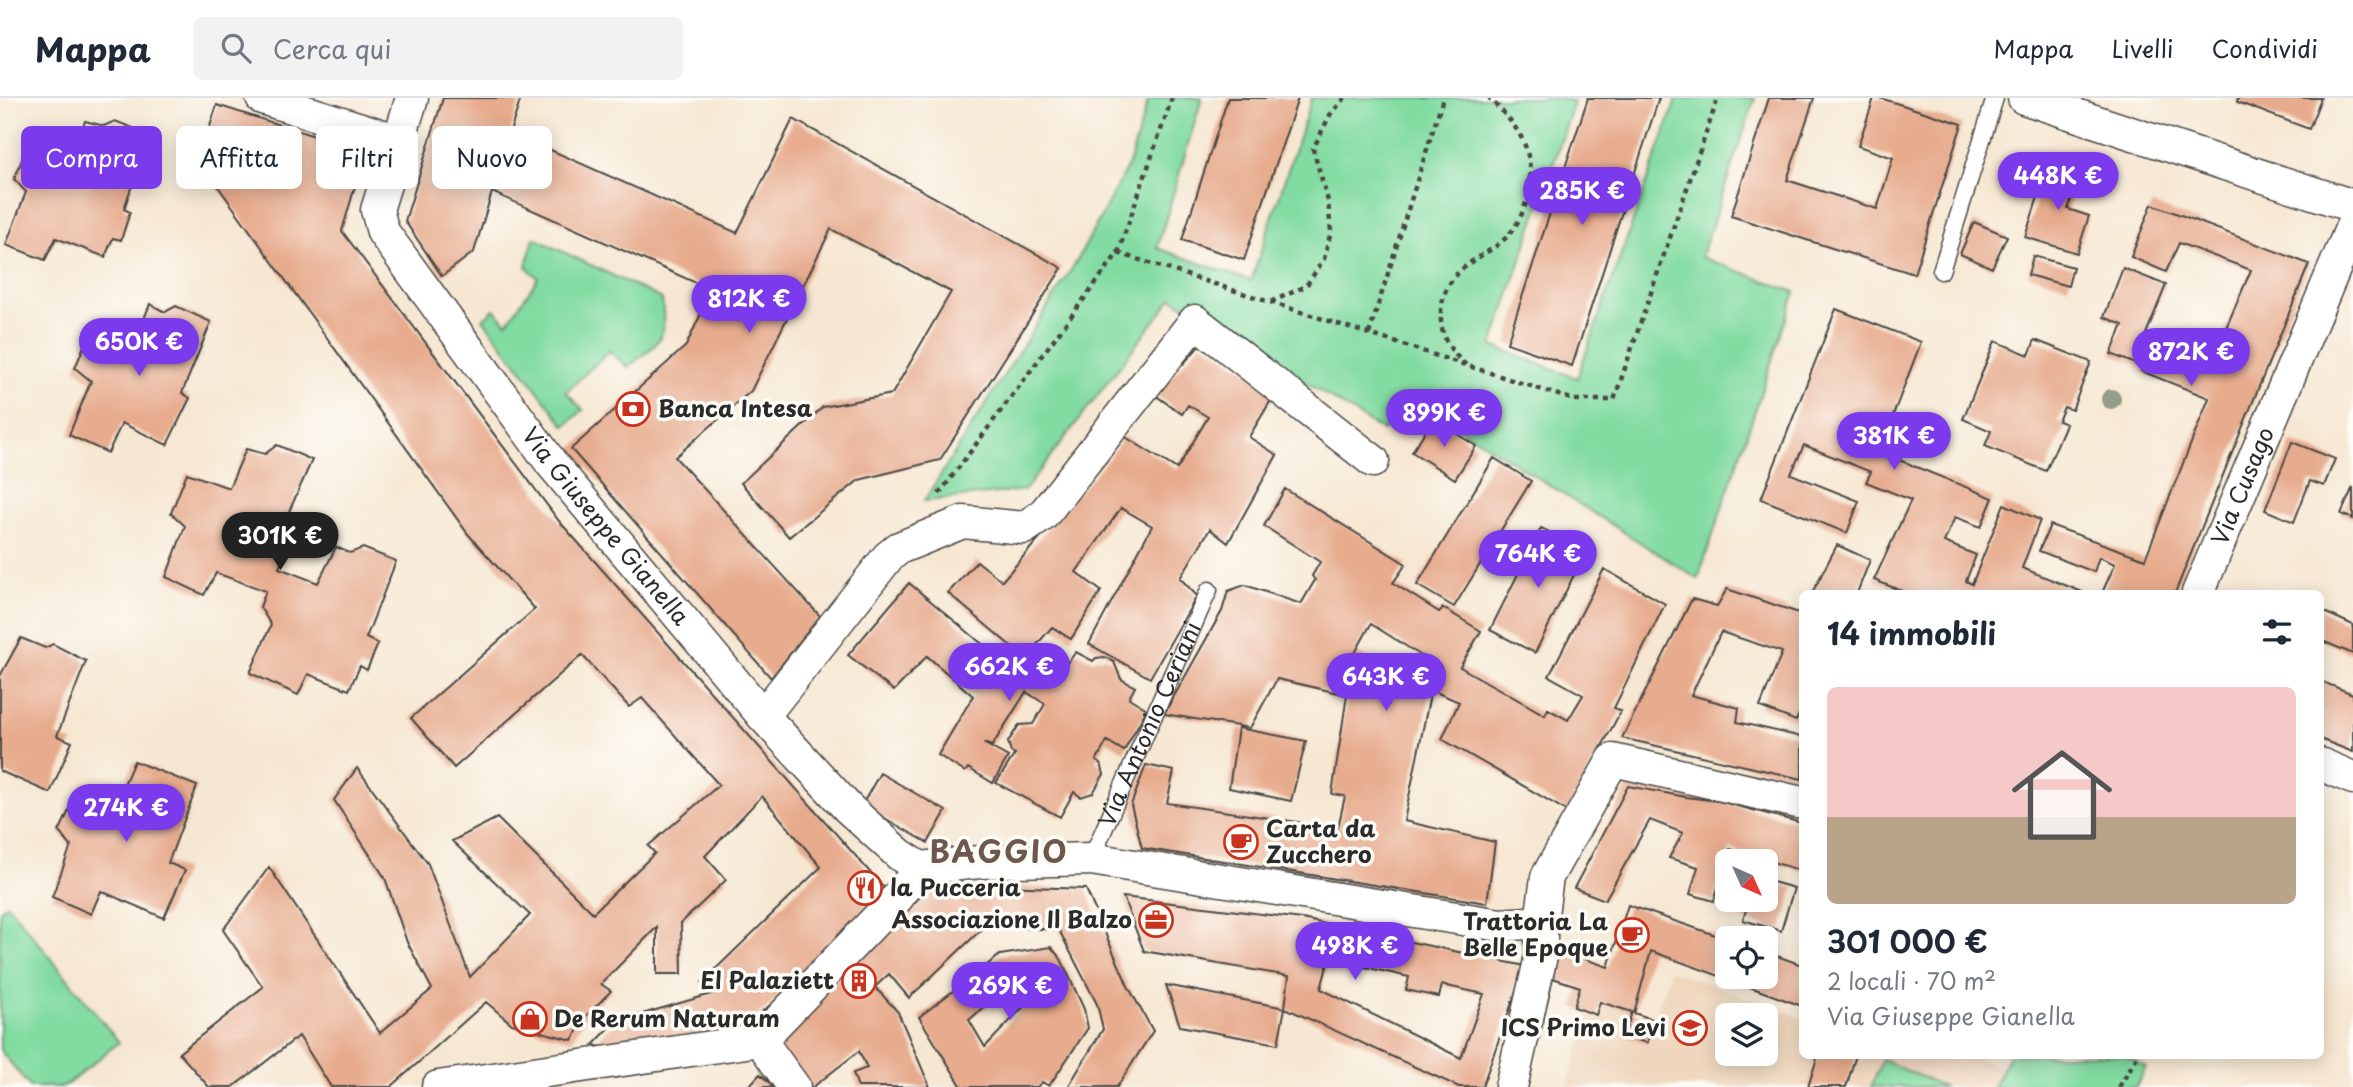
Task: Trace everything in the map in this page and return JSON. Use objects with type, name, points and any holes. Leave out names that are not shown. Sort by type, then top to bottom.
[{"type":"street","points":[[262,98],[351,126]]},
{"type":"street","name":"Via Giuseppe Gianella","points":[[404,126],[412,98]]},
{"type":"street","points":[[2024,98],[2353,206]]},
{"type":"street","name":"Via Giuseppe Gianella","points":[[384,189],[377,210],[383,232],[552,464],[763,716],[848,808],[900,855],[920,868]]},
{"type":"street","name":"Via Cusago","points":[[2200,590],[2353,224]]},
{"type":"street","points":[[763,716],[893,552],[963,522],[1024,528],[1043,515],[1195,321],[1373,461]]},
{"type":"street","points":[[1511,1087],[1541,956],[1541,922],[1547,877],[1613,760],[1799,802]]},
{"type":"street","points":[[2324,766],[2353,778]]},
{"type":"street","name":"Via Antonio Ceriani","points":[[920,868],[980,862],[1091,859],[1500,925],[1541,922]]},
{"type":"street","points":[[438,1087],[760,1040],[897,898],[920,868]]},
{"type":"street","points":[[760,1040],[794,1087]]},
{"type":"lane","points":[[1941,271],[1995,98]]},
{"type":"lane","name":"Via Antonio Ceriani","points":[[1091,859],[1209,590]]},
{"type":"path","points":[[938,496],[1118,253],[1171,98]]},
{"type":"path","points":[[1270,302],[1306,286],[1324,259],[1331,231],[1328,201],[1314,149],[1330,115],[1345,98]]},
{"type":"path","points":[[1369,334],[1443,98]]},
{"type":"path","points":[[1466,366],[1450,348],[1440,321],[1444,291],[1460,270],[1486,254],[1511,233],[1527,207],[1530,170],[1522,137],[1489,98]]},
{"type":"path","points":[[1118,253],[1574,400],[1614,400],[1718,98]]},
{"type":"path","points":[[2119,1087],[2136,1059]]},
{"type":"shaded area","name":"ICS Primo Levi","points":[[1670,970],[1715,986],[1715,989],[1722,989],[1761,1003],[1715,1003],[1715,1066],[1778,1066],[1778,1009],[1799,1017],[1799,1059],[1980,1059],[2003,1067],[1993,1087],[1567,1087],[1590,1013],[1596,1014],[1600,1002],[1632,1012],[1625,1036],[1647,1043]]},
{"type":"green space","points":[[1149,98],[1202,98],[1157,248],[1251,281],[1312,98],[1561,98],[1574,102],[1492,346],[1577,378],[1677,98],[1755,98],[1701,257],[1795,292],[1698,579],[1413,399],[1383,431],[1172,298],[1025,490],[924,501],[1078,259],[1129,164]]},
{"type":"green space","points":[[534,238],[662,299],[664,324],[659,340],[628,367],[609,351],[566,392],[583,410],[565,426],[483,319],[494,309],[507,323],[538,278],[526,266]]},
{"type":"green space","points":[[7,904],[119,1042],[64,1087],[30,1087],[0,1050],[0,910]]},
{"type":"green space","points":[[2007,1059],[2131,1059],[2146,1067],[2136,1087],[1993,1087]]},
{"type":"green space","points":[[1882,1060],[1945,1087],[1871,1087]]},
{"type":"building","points":[[443,98],[521,98],[512,126],[434,126]]},
{"type":"building","points":[[1228,98],[1298,98],[1244,260],[1182,240]]},
{"type":"building","points":[[1588,98],[1659,98],[1572,366],[1507,343]]},
{"type":"building","points":[[1769,98],[1814,98],[1787,180],[1877,209],[1893,158],[1858,146],[1874,98],[1962,124],[1914,274],[1731,216]]},
{"type":"building","points":[[2238,98],[2321,98],[2309,129],[2237,102]]},
{"type":"building","points":[[217,105],[283,126],[210,126]]},
{"type":"building","points":[[793,119],[1062,268],[940,460],[859,480],[789,537],[741,483],[823,407],[892,394],[951,292],[831,229],[751,391],[675,457],[820,616],[771,678],[571,449],[686,346],[712,290],[492,192],[474,252],[442,276],[405,221],[415,189],[418,189],[418,179],[432,134],[432,189],[552,189],[552,151],[737,233]]},
{"type":"building","points":[[85,121],[104,126],[83,126]]},
{"type":"building","points":[[115,121],[128,126],[104,126]]},
{"type":"building","points":[[302,132],[316,136],[316,189],[354,189],[342,231],[559,521],[884,888],[789,990],[744,1026],[620,1052],[593,1045],[615,1022],[711,994],[702,982],[821,867],[762,796],[705,856],[726,880],[681,923],[682,974],[657,974],[657,927],[601,984],[611,991],[586,1016],[572,1040],[512,1024],[486,1002],[391,1087],[331,1087],[299,1036],[233,1087],[209,1087],[179,1053],[263,987],[223,930],[269,867],[380,1033],[432,989],[407,942],[385,878],[334,800],[357,768],[428,864],[470,977],[530,915],[452,841],[497,818],[593,913],[655,853],[648,846],[719,785],[642,698],[629,707],[582,655],[454,768],[411,718],[535,609],[468,534],[220,189],[302,189]]},
{"type":"building","points":[[21,162],[21,187],[14,179]]},
{"type":"building","points":[[2049,163],[2080,173],[2068,209],[2089,216],[2077,253],[2025,237]]},
{"type":"building","points":[[23,189],[131,189],[124,209],[130,212],[121,240],[113,238],[105,257],[56,238],[45,260],[6,245],[26,192]]},
{"type":"building","points":[[2152,204],[2309,264],[2176,590],[2103,590],[2115,564],[2099,557],[2094,572],[2039,551],[2050,525],[2145,559],[2209,398],[2141,371],[2143,367],[2111,354],[2123,325],[2104,317],[2123,268],[2166,285],[2146,334],[2213,358],[2251,270],[2179,243],[2166,272],[2131,257]]},
{"type":"building","points":[[1974,222],[2007,236],[1992,268],[1960,254]]},
{"type":"building","points":[[2033,256],[2073,267],[2068,286],[2028,275]]},
{"type":"building","points":[[150,304],[165,312],[176,306],[211,322],[182,393],[190,398],[167,445],[122,423],[108,453],[69,435],[91,381],[75,368],[92,327],[134,344]]},
{"type":"building","points":[[1836,309],[1921,342],[1879,452],[1993,498],[1981,527],[1955,517],[1944,542],[1976,555],[1966,581],[1972,584],[2004,504],[2040,520],[2022,568],[2077,590],[1899,590],[1874,580],[1911,500],[1866,482],[1871,472],[1804,445],[1791,474],[1859,501],[1847,533],[1761,499]]},
{"type":"building","points":[[2035,340],[2091,362],[2072,410],[2064,407],[2058,421],[2066,424],[2046,471],[1985,446],[1991,431],[1963,419],[1995,341],[2029,355]]},
{"type":"building","points":[[1202,343],[1277,390],[1249,437],[1277,455],[1228,543],[1210,529],[1180,578],[1197,596],[1150,678],[1089,644],[1152,526],[1121,508],[1076,572],[1101,591],[1071,639],[1052,627],[1025,658],[948,593],[977,561],[1002,581],[1109,458],[1124,436],[1177,469],[1208,417],[1188,405],[1182,414],[1155,395]]},
{"type":"building","points":[[1433,419],[1476,446],[1455,479],[1412,452]]},
{"type":"building","points":[[2292,442],[2335,459],[2324,486],[2310,481],[2294,522],[2265,510]]},
{"type":"building","points":[[277,445],[312,460],[276,541],[289,546],[279,568],[318,583],[336,547],[350,553],[363,548],[396,561],[366,638],[378,644],[367,670],[360,666],[349,690],[308,674],[298,695],[250,673],[271,625],[260,607],[266,591],[216,573],[204,595],[166,577],[185,526],[171,513],[187,473],[229,488],[246,449],[265,454]]},
{"type":"building","points":[[1494,458],[1531,481],[1454,607],[1417,585]]},
{"type":"building","points":[[2353,487],[2353,519],[2341,514]]},
{"type":"building","points":[[1285,489],[1406,564],[1393,583],[1439,612],[1443,608],[1481,631],[1460,667],[1545,715],[1548,709],[1568,720],[1583,695],[1549,676],[1604,569],[1665,604],[1614,708],[1621,711],[1567,811],[1442,739],[1459,702],[1431,690],[1404,821],[1495,842],[1487,903],[1142,848],[1131,805],[1146,765],[1174,771],[1167,803],[1338,828],[1345,796],[1332,794],[1347,695],[1277,679],[1250,728],[1164,714],[1222,611],[1228,591],[1245,585],[1301,604],[1315,580],[1312,576],[1320,562],[1264,526]],"holes":[[[1371,624],[1428,660],[1417,679],[1403,670],[1355,653]]]},
{"type":"building","points":[[1541,528],[1586,551],[1535,653],[1490,630]]},
{"type":"building","points":[[1837,545],[1870,560],[1858,590],[1814,590]]},
{"type":"building","points":[[909,583],[1032,683],[1051,653],[1068,662],[1076,652],[1093,661],[1105,657],[1114,662],[1121,679],[1135,687],[1129,698],[1147,709],[1124,751],[1107,741],[1096,761],[1101,764],[1104,774],[1093,793],[1081,797],[1074,792],[1060,817],[996,783],[1015,754],[1011,752],[1008,742],[1019,725],[1033,724],[1045,704],[1026,692],[992,746],[983,743],[1008,757],[993,783],[968,768],[965,772],[938,755],[973,696],[927,656],[894,691],[848,655]]},
{"type":"building","points":[[1727,589],[1799,613],[1799,714],[1796,721],[1760,707],[1782,652],[1721,632],[1691,695],[1739,708],[1737,722],[1799,736],[1799,778],[1622,738],[1692,599],[1717,606]]},
{"type":"building","points":[[2324,612],[2353,625],[2353,654],[2324,642]]},
{"type":"building","points":[[21,638],[45,648],[53,644],[86,661],[57,736],[72,742],[50,793],[0,771],[0,676]]},
{"type":"building","points":[[2324,683],[2353,694],[2353,752],[2324,741]]},
{"type":"building","points":[[1238,728],[1306,741],[1291,801],[1229,788]]},
{"type":"building","points":[[134,761],[197,786],[168,863],[185,870],[164,918],[101,891],[91,914],[52,897],[71,846],[59,832],[77,793],[114,808]]},
{"type":"building","points":[[880,773],[946,811],[928,843],[862,805]]},
{"type":"building","points":[[1628,786],[1718,801],[1799,822],[1799,870],[1778,864],[1778,849],[1715,849],[1714,901],[1690,894],[1698,867],[1669,858],[1683,833],[1650,820],[1605,900],[1574,888]]},
{"type":"building","points":[[938,879],[971,885],[1086,889],[1128,986],[1153,1031],[1117,1087],[1068,1087],[1103,1029],[1097,1004],[1059,930],[985,926],[909,998],[889,974],[875,987],[898,1012],[930,1087],[858,1087],[853,1073],[867,1068],[859,1051],[813,1087],[803,1087],[773,1042]]},
{"type":"building","points":[[1778,883],[1794,888],[1781,931],[1778,930],[1778,926],[1764,926],[1743,920],[1745,912],[1778,912]]},
{"type":"building","points":[[1123,897],[1302,919],[1525,966],[1482,1087],[1459,1087],[1285,1008],[1289,976],[1144,951]],"holes":[[[1329,959],[1409,977],[1406,990],[1439,997],[1442,985],[1484,994],[1461,1058],[1321,989]]]},
{"type":"building","points":[[1628,905],[1715,935],[1715,974],[1651,951],[1634,1013],[1655,1020],[1647,1043],[1624,1036],[1632,1012],[1600,1002],[1596,1015],[1574,1007],[1580,987],[1550,977],[1559,950],[1608,967]]},
{"type":"building","points":[[1051,947],[1061,959],[1084,1009],[1088,1028],[1049,1086],[1042,1082],[1037,1087],[962,1087],[919,1017],[1000,955]],"holes":[[[1017,979],[1030,1000],[985,1047],[969,1020]]]},
{"type":"building","points":[[1778,956],[1799,964],[1799,1005],[1755,989],[1778,989]]},
{"type":"building","points":[[1166,985],[1285,1008],[1278,1044],[1180,1026]]},
{"type":"building","points":[[1817,1059],[1855,1059],[1846,1087],[1808,1087]]},
{"type":"building","points":[[760,1074],[774,1087],[748,1087]]},
{"type":"place","name":"Banca Intesa","points":[[633,409]]},
{"type":"place","name":"Carta da Zucchero","points":[[1241,842]]},
{"type":"place","name":"la Pucceria","points":[[865,888]]},
{"type":"place","name":"Associazione Il Balzo","points":[[1156,920]]},
{"type":"place","name":"Trattoria La Belle Epoque","points":[[1632,935]]},
{"type":"place","name":"El Palaziett","points":[[859,981]]},
{"type":"place","name":"De Rerum Naturam","points":[[530,1019]]},
{"type":"place","name":"ICS Primo Levi","points":[[1690,1028]]},
{"type":"district","name":"BAGGIO","points":[[999,853]]}]
